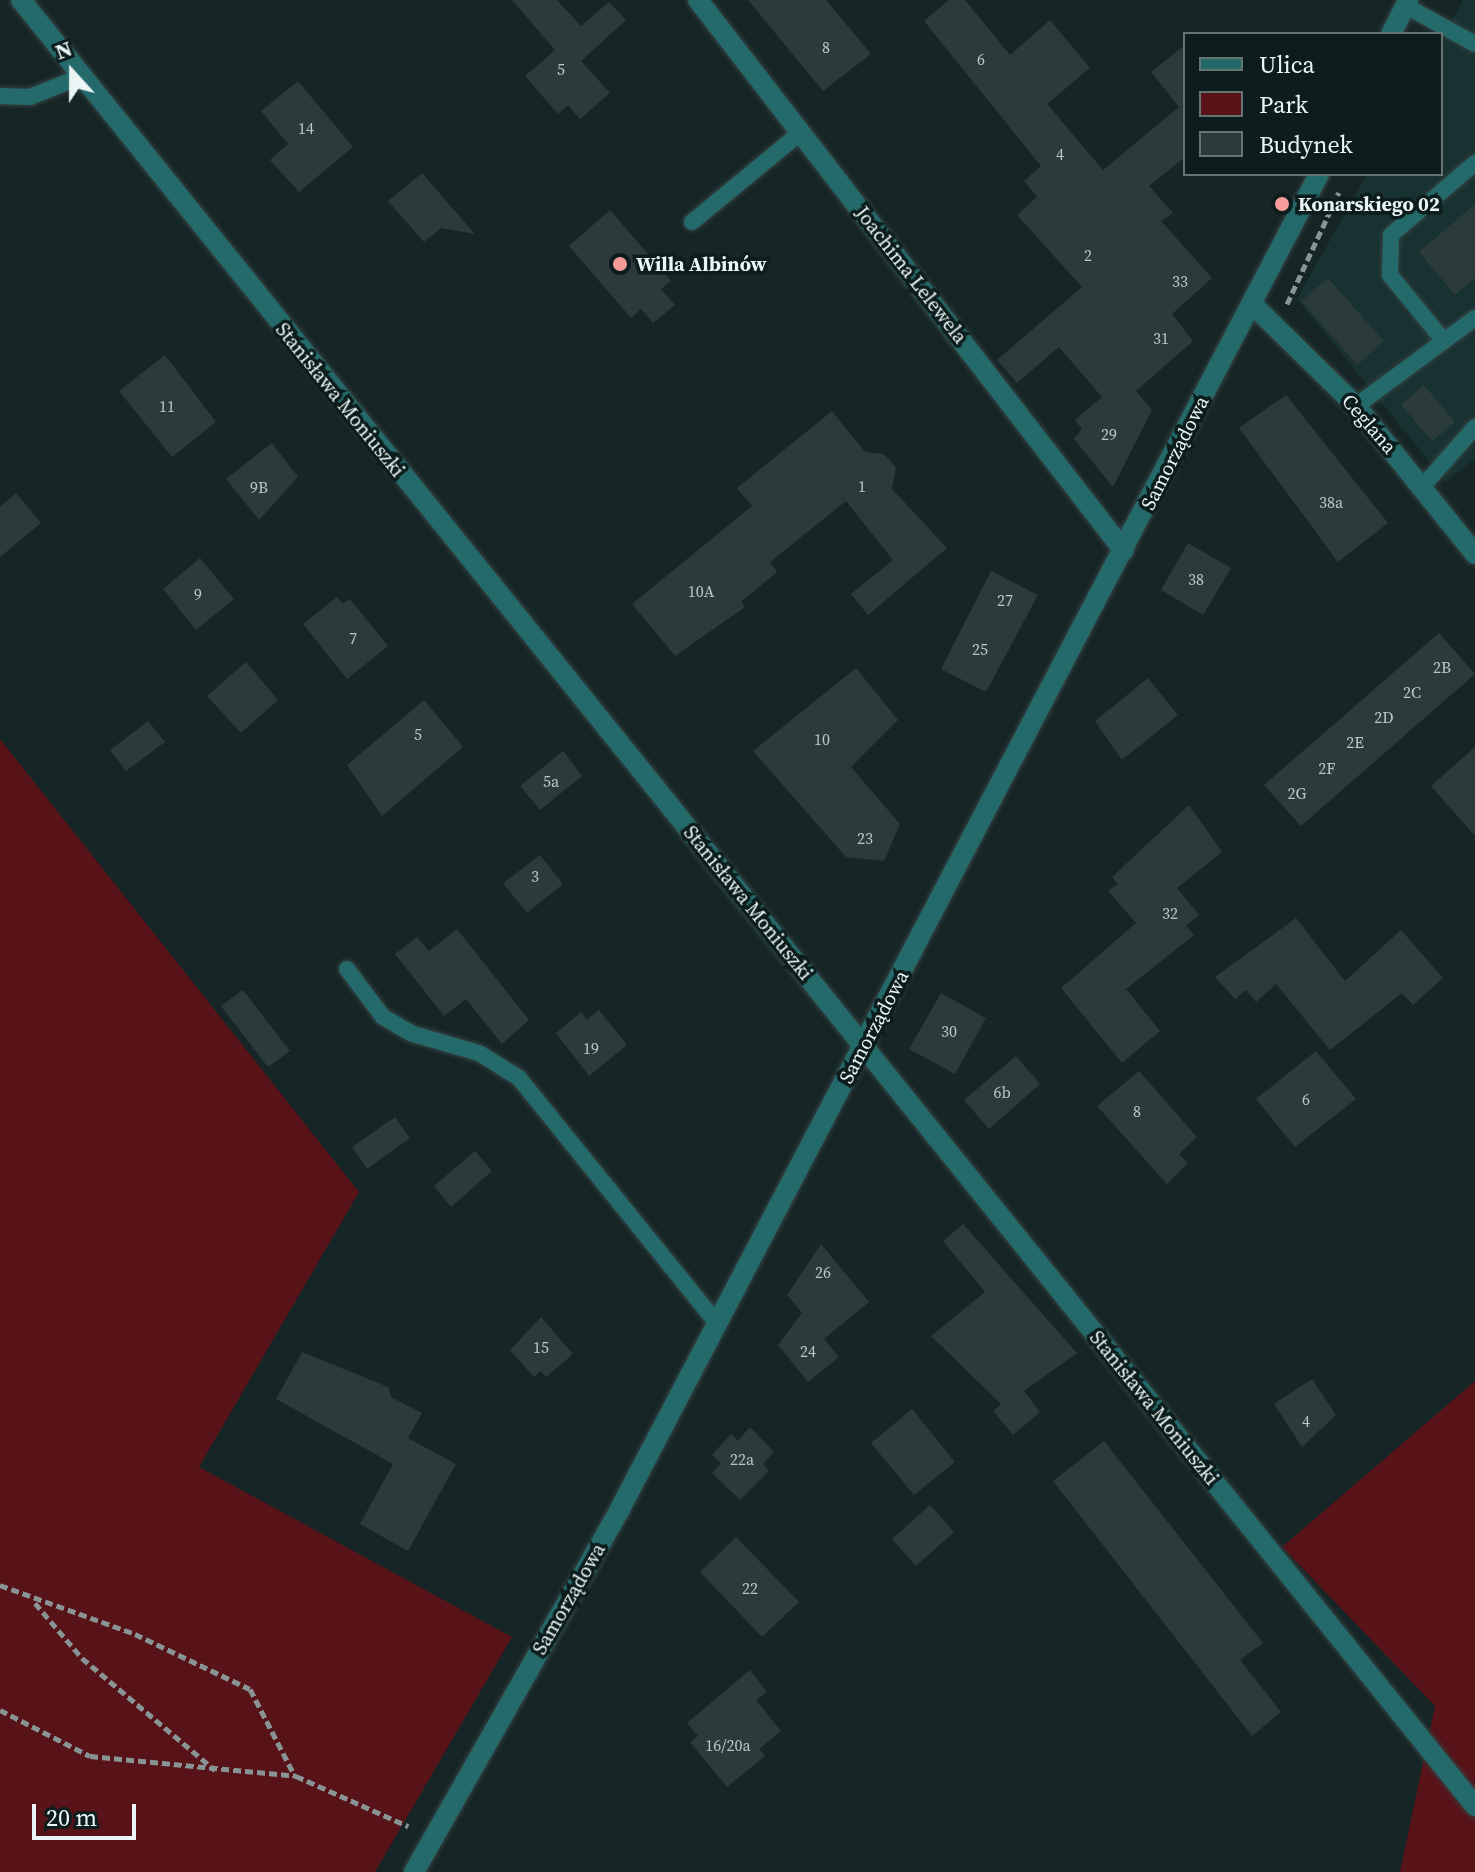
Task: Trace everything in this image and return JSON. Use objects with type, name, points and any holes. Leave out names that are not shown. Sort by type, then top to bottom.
[{"type":"street","name":"Stanisława Moniuszki","points":[[21,0],[1475,1806]]},
{"type":"street","name":"Joachima Lelewela","points":[[698,0],[1124,551]]},
{"type":"street","points":[[1392,32],[1405,2]]},
{"type":"street","name":"Samorządowa","points":[[414,1872],[620,1509],[1318,176]]},
{"type":"street","name":"Ceglana","points":[[1252,304],[1356,406],[1475,554]]},
{"type":"lane","points":[[1405,2],[1475,44]]},
{"type":"lane","points":[[0,96],[30,97],[80,77]]},
{"type":"lane","points":[[692,222],[801,132]]},
{"type":"lane","points":[[1443,340],[1390,275],[1391,235],[1475,163]]},
{"type":"lane","points":[[1356,406],[1475,318]]},
{"type":"lane","points":[[1422,487],[1475,427]]},
{"type":"lane","points":[[347,969],[383,1017],[413,1034],[479,1053],[519,1078],[716,1322]]},
{"type":"path","points":[[0,1585],[33,1601],[135,1634],[250,1689],[296,1776]]},
{"type":"path","points":[[33,1601],[82,1658],[216,1770]]},
{"type":"path","points":[[0,1710],[90,1756],[296,1776],[387,1821],[437,1833]]},
{"type":"shaded area","points":[[1463,0],[1475,0],[1475,458],[1446,482],[1297,299],[1366,176],[1443,176],[1443,36]]},
{"type":"green space","points":[[0,739],[359,1192],[199,1467],[512,1637],[375,1872],[0,1872]]},
{"type":"green space","points":[[1475,1381],[1475,1872],[1400,1872],[1435,1706],[1282,1547]]},
{"type":"building","points":[[512,0],[557,0],[581,26],[609,2],[626,20],[581,61],[610,93],[580,119],[568,105],[558,114],[525,76],[555,50]]},
{"type":"building","points":[[748,0],[826,0],[871,54],[823,91]]},
{"type":"building","points":[[949,0],[965,0],[1010,55],[1050,20],[1090,68],[1047,104],[1103,170],[1179,107],[1151,72],[1183,47],[1183,159],[1149,186],[1173,213],[1161,221],[1212,278],[1172,314],[1193,341],[1136,391],[1152,410],[1113,487],[1074,439],[1082,429],[1075,420],[1102,397],[1059,347],[1017,383],[997,360],[1082,287],[1017,215],[1037,197],[1024,181],[1041,166],[924,21]]},
{"type":"building","points":[[298,81],[353,147],[299,192],[270,160],[288,144],[261,111]]},
{"type":"building","points":[[422,173],[475,234],[441,228],[424,242],[388,201]]},
{"type":"building","points":[[1475,204],[1475,278],[1455,295],[1419,252]]},
{"type":"building","name":"Willa Albinów","points":[[610,210],[671,281],[661,289],[675,305],[653,323],[641,309],[631,318],[569,246]]},
{"type":"building","points":[[1328,278],[1384,341],[1357,365],[1301,301]]},
{"type":"building","points":[[165,355],[216,422],[172,457],[119,391]]},
{"type":"building","points":[[1424,385],[1455,422],[1432,441],[1401,405]]},
{"type":"building","points":[[1286,395],[1388,523],[1338,562],[1239,428]]},
{"type":"building","points":[[832,411],[865,452],[884,454],[896,468],[892,489],[947,548],[868,615],[851,594],[893,560],[846,501],[770,562],[777,572],[741,602],[745,607],[675,656],[632,604],[752,506],[737,488]]},
{"type":"building","points":[[272,443],[298,477],[259,520],[226,479]]},
{"type":"building","points":[[16,493],[41,523],[0,557],[0,507]]},
{"type":"building","points":[[1188,543],[1231,568],[1203,615],[1161,590]]},
{"type":"building","points":[[200,558],[234,599],[196,630],[163,589]]},
{"type":"building","points":[[991,571],[1038,595],[986,692],[941,669]]},
{"type":"building","points":[[337,597],[343,604],[350,599],[388,646],[347,679],[303,624]]},
{"type":"building","points":[[1439,633],[1475,674],[1301,826],[1264,785]]},
{"type":"building","points":[[246,662],[278,700],[241,733],[207,696]]},
{"type":"building","points":[[856,668],[898,720],[851,767],[900,824],[884,861],[846,857],[753,751]]},
{"type":"building","points":[[1148,678],[1178,715],[1122,760],[1095,721]]},
{"type":"building","points":[[424,700],[463,747],[382,816],[347,765]]},
{"type":"building","points":[[148,721],[165,742],[126,771],[110,750]]},
{"type":"building","points":[[1475,747],[1475,836],[1431,786]]},
{"type":"building","points":[[563,751],[582,776],[540,810],[520,786]]},
{"type":"building","points":[[1189,805],[1222,852],[1177,888],[1199,915],[1186,926],[1194,935],[1126,989],[1160,1031],[1122,1063],[1061,988],[1136,923],[1108,891],[1118,884],[1112,877]]},
{"type":"building","points":[[540,855],[563,884],[527,913],[503,883]]},
{"type":"building","points":[[1296,918],[1345,981],[1401,930],[1443,978],[1413,1005],[1402,993],[1330,1050],[1276,984],[1256,1002],[1246,990],[1235,999],[1215,977]]},
{"type":"building","points":[[457,929],[529,1020],[502,1044],[466,999],[444,1016],[395,954],[417,937],[429,951]]},
{"type":"building","points":[[243,990],[290,1051],[268,1067],[221,1006]]},
{"type":"building","points":[[941,993],[986,1018],[955,1074],[909,1049]]},
{"type":"building","points":[[599,1010],[627,1045],[589,1076],[556,1033],[581,1012],[587,1020]]},
{"type":"building","points":[[1316,1051],[1356,1099],[1295,1147],[1256,1099]]},
{"type":"building","points":[[1016,1056],[1040,1084],[989,1129],[964,1100]]},
{"type":"building","points":[[1139,1071],[1197,1137],[1179,1154],[1188,1163],[1167,1184],[1097,1106]]},
{"type":"building","points":[[395,1117],[410,1138],[367,1169],[352,1147]]},
{"type":"building","points":[[475,1151],[492,1171],[451,1207],[434,1186]]},
{"type":"building","points":[[963,1224],[1077,1353],[1024,1391],[1040,1412],[1013,1435],[993,1411],[1001,1404],[931,1336],[985,1292],[943,1241]]},
{"type":"building","points":[[821,1244],[869,1302],[824,1339],[839,1357],[808,1382],[778,1345],[802,1313],[787,1295]]},
{"type":"building","points":[[541,1317],[573,1354],[546,1377],[541,1371],[534,1377],[510,1350]]},
{"type":"building","points":[[302,1352],[388,1387],[391,1397],[422,1413],[408,1438],[456,1464],[408,1551],[360,1524],[393,1464],[276,1399]]},
{"type":"building","points":[[1312,1379],[1336,1415],[1302,1447],[1274,1404]]},
{"type":"building","points":[[912,1409],[955,1462],[914,1495],[871,1443]]},
{"type":"building","points":[[750,1427],[774,1452],[763,1464],[769,1471],[740,1500],[712,1473],[721,1463],[712,1455],[731,1434],[738,1441]]},
{"type":"building","points":[[1104,1441],[1263,1643],[1240,1660],[1281,1712],[1252,1736],[1053,1481]]},
{"type":"building","points":[[930,1505],[954,1532],[916,1566],[892,1539]]},
{"type":"building","points":[[736,1537],[799,1602],[762,1637],[700,1572]]},
{"type":"building","points":[[750,1670],[767,1692],[756,1700],[781,1731],[759,1749],[765,1756],[727,1787],[690,1742],[698,1736],[687,1723]]},
{"type":"place","name":"Konarskiego 02","points":[[1282,204]]},
{"type":"place","name":"Willa Albinów","points":[[620,264]]}]
